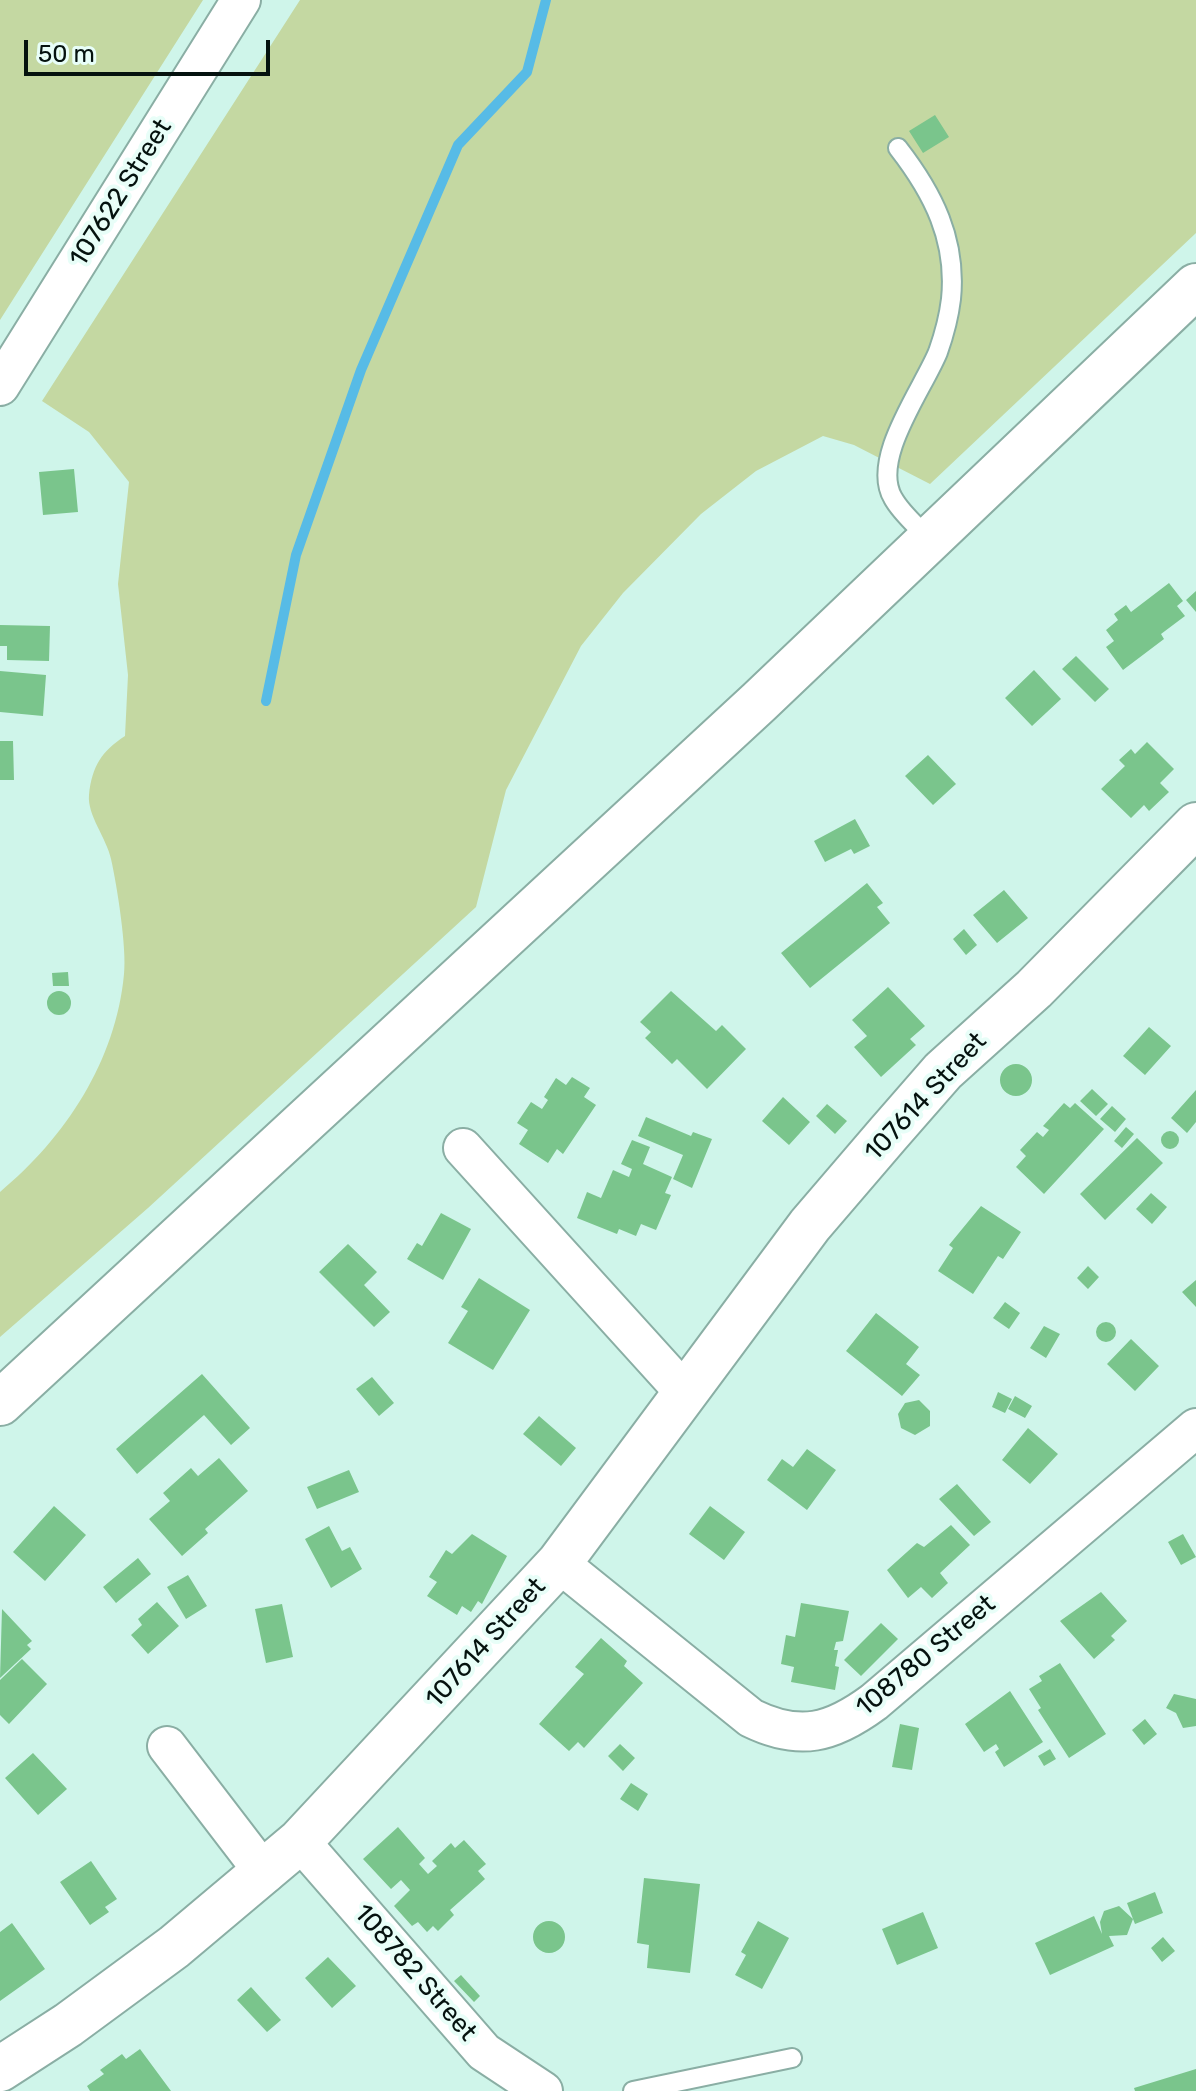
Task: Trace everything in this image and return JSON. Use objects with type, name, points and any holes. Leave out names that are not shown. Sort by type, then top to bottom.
[{"type":"street","name":"107622 Street","points":[[0,386],[241,0]]},
{"type":"street","points":[[0,1403],[929,539],[1196,286]]},
{"type":"street","name":"107614 Street","points":[[0,2069],[138,1973],[265,1874],[300,1841],[559,1563],[810,1225],[943,1071],[1034,989],[1196,825]]},
{"type":"street","points":[[463,1148],[686,1394]]},
{"type":"street","name":"108780 Street","points":[[559,1563],[751,1718],[789,1731],[828,1730],[845,1724],[874,1702],[1196,1428]]},
{"type":"street","points":[[167,1746],[265,1874]]},
{"type":"street","name":"108782 Street","points":[[300,1841],[484,2052],[543,2091]]},
{"type":"lane","points":[[898,148],[924,181],[938,209],[948,240],[951,271],[946,326],[938,352],[892,447],[887,472],[892,497],[929,539]]},
{"type":"lane","points":[[633,2091],[792,2058]]},
{"type":"green space","points":[[0,0],[203,0],[0,320]]},
{"type":"green space","points":[[300,0],[1196,0],[1196,233],[930,484],[854,445],[823,436],[756,471],[701,514],[623,593],[581,646],[506,790],[476,907],[148,1208],[0,1337],[0,1192],[46,1147],[83,1095],[110,1037],[119,1006],[125,963],[111,859],[91,811],[89,795],[100,760],[110,747],[125,736],[128,675],[118,584],[129,482],[89,432],[42,401]]},
{"type":"building","points":[[935,115],[949,137],[923,153],[909,131]]},
{"type":"building","points":[[74,469],[78,512],[43,515],[39,472]]},
{"type":"building","points":[[1169,583],[1183,601],[1177,606],[1185,616],[1161,634],[1164,639],[1123,670],[1106,647],[1114,641],[1106,630],[1118,620],[1114,614],[1126,605],[1131,612]]},
{"type":"building","points":[[1196,591],[1196,612],[1186,600]]},
{"type":"building","points":[[0,625],[50,626],[49,661],[7,660],[7,646],[0,646]]},
{"type":"building","points":[[1076,656],[1109,689],[1095,702],[1062,669]]},
{"type":"building","points":[[1034,670],[1061,699],[1032,726],[1005,698]]},
{"type":"building","points":[[0,671],[46,675],[43,716],[0,712]]},
{"type":"building","points":[[0,741],[13,741],[14,780],[0,780]]},
{"type":"building","points":[[1147,742],[1174,769],[1160,783],[1169,792],[1149,811],[1144,805],[1131,818],[1101,789],[1125,766],[1119,760],[1131,749],[1135,754]]},
{"type":"building","points":[[928,755],[956,784],[933,805],[905,776]]},
{"type":"building","points":[[855,819],[870,846],[854,854],[851,849],[825,862],[814,841]]},
{"type":"building","points":[[867,883],[883,903],[877,907],[890,923],[810,988],[781,953]]},
{"type":"building","points":[[1004,890],[1028,918],[997,943],[973,915]]},
{"type":"building","points":[[964,929],[977,945],[966,955],[953,939]]},
{"type":"building","points":[[68,972],[69,986],[53,986],[52,973]]},
{"type":"building","points":[[888,987],[925,1026],[910,1039],[916,1045],[881,1077],[854,1047],[867,1036],[852,1020]]},
{"type":"building","points":[[59,991],[68,994],[71,1003],[68,1012],[59,1015],[50,1012],[47,1003],[50,994]]},
{"type":"building","points":[[671,991],[716,1031],[722,1025],[746,1049],[707,1089],[677,1059],[672,1064],[645,1038],[651,1032],[640,1022]]},
{"type":"building","points":[[1149,1027],[1171,1046],[1145,1075],[1123,1056]]},
{"type":"building","points":[[1016,1064],[1027,1069],[1032,1080],[1027,1091],[1016,1096],[1005,1091],[1000,1080],[1005,1069]]},
{"type":"building","points":[[572,1077],[590,1088],[584,1097],[596,1105],[563,1154],[557,1149],[548,1163],[519,1144],[528,1130],[517,1123],[531,1102],[542,1109],[548,1100],[544,1097],[556,1078],[566,1085]]},
{"type":"building","points":[[1092,1089],[1108,1104],[1096,1116],[1080,1101]]},
{"type":"building","points":[[1196,1090],[1196,1122],[1187,1133],[1171,1118]]},
{"type":"building","points":[[783,1097],[810,1122],[789,1145],[762,1121]]},
{"type":"building","points":[[1064,1103],[1070,1108],[1075,1103],[1104,1129],[1044,1194],[1016,1167],[1026,1156],[1020,1150],[1037,1132],[1043,1137],[1049,1130],[1043,1126]]},
{"type":"building","points":[[827,1104],[847,1121],[835,1134],[816,1116]]},
{"type":"building","points":[[1112,1106],[1126,1119],[1115,1132],[1100,1119]]},
{"type":"building","points":[[646,1117],[691,1136],[693,1132],[712,1139],[692,1188],[673,1179],[683,1155],[638,1136]]},
{"type":"building","points":[[1126,1127],[1134,1134],[1122,1148],[1114,1141]]},
{"type":"building","points":[[1166,1131],[1174,1131],[1179,1140],[1177,1147],[1166,1149],[1161,1144],[1161,1136]]},
{"type":"building","points":[[1137,1138],[1163,1163],[1105,1220],[1080,1194]]},
{"type":"building","points":[[632,1140],[650,1147],[643,1164],[672,1177],[665,1193],[671,1195],[656,1230],[641,1224],[636,1236],[619,1229],[617,1234],[577,1218],[587,1192],[601,1198],[613,1170],[629,1177],[632,1169],[621,1164]]},
{"type":"building","points":[[1151,1193],[1167,1207],[1152,1224],[1136,1209]]},
{"type":"building","points":[[981,1206],[1021,1232],[1003,1259],[998,1256],[973,1294],[938,1271],[953,1248],[949,1245]]},
{"type":"building","points":[[441,1213],[471,1229],[443,1280],[407,1259],[417,1243],[422,1246]]},
{"type":"building","points":[[348,1244],[377,1272],[364,1285],[390,1312],[374,1327],[319,1272]]},
{"type":"building","points":[[1088,1266],[1099,1277],[1088,1289],[1077,1278]]},
{"type":"building","points":[[479,1278],[530,1310],[493,1370],[448,1343],[468,1311],[461,1307]]},
{"type":"building","points":[[1196,1280],[1196,1307],[1182,1292]]},
{"type":"building","points":[[1005,1302],[1020,1313],[1009,1329],[993,1318]]},
{"type":"building","points":[[876,1313],[919,1347],[906,1364],[920,1375],[902,1396],[846,1351]]},
{"type":"building","points":[[1106,1322],[1113,1325],[1116,1332],[1113,1339],[1106,1342],[1099,1339],[1096,1332],[1099,1325]]},
{"type":"building","points":[[1044,1326],[1060,1334],[1046,1358],[1030,1348]]},
{"type":"building","points":[[1131,1339],[1159,1366],[1135,1391],[1107,1364]]},
{"type":"building","points":[[202,1374],[250,1428],[231,1445],[204,1415],[137,1474],[116,1449]]},
{"type":"building","points":[[372,1377],[394,1403],[379,1416],[356,1389]]},
{"type":"building","points":[[998,1392],[1012,1399],[1005,1413],[992,1407]]},
{"type":"building","points":[[1015,1396],[1032,1406],[1025,1418],[1008,1409]]},
{"type":"building","points":[[919,1400],[930,1411],[930,1426],[915,1435],[901,1428],[898,1414],[905,1403]]},
{"type":"building","points":[[539,1416],[576,1448],[561,1466],[523,1434]]},
{"type":"building","points":[[1028,1428],[1058,1454],[1030,1484],[1002,1460]]},
{"type":"building","points":[[807,1449],[836,1470],[807,1510],[767,1480],[782,1459],[793,1467]]},
{"type":"building","points":[[219,1458],[248,1491],[205,1529],[208,1533],[182,1556],[149,1519],[170,1501],[163,1493],[191,1468],[198,1476]]},
{"type":"building","points":[[349,1470],[359,1492],[317,1509],[307,1487]]},
{"type":"building","points":[[957,1484],[991,1522],[974,1536],[939,1499]]},
{"type":"building","points":[[54,1506],[86,1535],[45,1581],[13,1552]]},
{"type":"building","points":[[710,1506],[745,1532],[724,1560],[689,1534]]},
{"type":"building","points":[[951,1525],[970,1545],[940,1573],[948,1583],[932,1598],[921,1587],[908,1598],[887,1570],[917,1543],[924,1547]]},
{"type":"building","points":[[329,1526],[342,1551],[350,1547],[362,1569],[331,1588],[305,1539]]},
{"type":"building","points":[[472,1534],[507,1556],[482,1604],[478,1601],[471,1612],[462,1606],[457,1615],[427,1596],[437,1582],[429,1577],[446,1550],[452,1554]]},
{"type":"building","points":[[1183,1534],[1196,1557],[1181,1565],[1168,1542]]},
{"type":"building","points":[[138,1558],[151,1574],[116,1603],[103,1587]]},
{"type":"building","points":[[188,1575],[207,1606],[186,1619],[167,1587]]},
{"type":"building","points":[[1101,1592],[1127,1621],[1111,1636],[1115,1640],[1094,1659],[1060,1621]]},
{"type":"building","points":[[157,1602],[179,1626],[148,1654],[131,1635],[142,1625],[138,1619]]},
{"type":"building","points":[[801,1603],[849,1611],[843,1641],[836,1642],[834,1650],[838,1650],[835,1666],[839,1667],[835,1690],[791,1682],[794,1667],[781,1664],[786,1635],[795,1637]]},
{"type":"building","points":[[282,1604],[293,1657],[266,1663],[255,1609]]},
{"type":"building","points":[[2,1609],[32,1641],[27,1645],[31,1649],[0,1678]]},
{"type":"building","points":[[881,1623],[898,1639],[861,1676],[844,1660]]},
{"type":"building","points":[[601,1638],[627,1661],[624,1666],[643,1683],[584,1748],[578,1742],[569,1751],[539,1724],[584,1674],[575,1667]]},
{"type":"building","points":[[22,1659],[47,1684],[9,1724],[0,1715],[0,1680]]},
{"type":"building","points":[[1060,1663],[1106,1734],[1069,1758],[1038,1710],[1041,1708],[1029,1689],[1042,1681],[1039,1676]]},
{"type":"building","points":[[1010,1691],[1043,1742],[1004,1767],[995,1752],[999,1749],[996,1744],[984,1752],[965,1724]]},
{"type":"building","points":[[1174,1694],[1196,1699],[1196,1726],[1183,1728],[1176,1713],[1166,1708]]},
{"type":"building","points":[[1145,1719],[1157,1734],[1144,1745],[1132,1730]]},
{"type":"building","points":[[900,1724],[919,1728],[912,1770],[892,1767]]},
{"type":"building","points":[[620,1744],[635,1758],[623,1771],[608,1756]]},
{"type":"building","points":[[1050,1749],[1056,1759],[1044,1766],[1038,1756]]},
{"type":"building","points":[[33,1753],[67,1789],[38,1815],[5,1778]]},
{"type":"building","points":[[631,1783],[648,1794],[638,1811],[620,1799]]},
{"type":"building","points":[[398,1827],[425,1858],[419,1864],[428,1874],[437,1866],[432,1861],[451,1843],[455,1848],[464,1840],[486,1864],[478,1871],[485,1879],[450,1910],[454,1915],[438,1931],[433,1926],[427,1932],[418,1922],[412,1926],[394,1906],[410,1890],[401,1880],[391,1889],[363,1859]]},
{"type":"building","points":[[91,1861],[117,1899],[105,1907],[109,1912],[90,1925],[60,1882]]},
{"type":"building","points":[[644,1878],[700,1884],[690,1973],[647,1968],[649,1945],[637,1943]]},
{"type":"building","points":[[1155,1892],[1163,1913],[1135,1924],[1127,1903]]},
{"type":"building","points":[[1119,1906],[1133,1919],[1127,1935],[1109,1936],[1114,1946],[1050,1975],[1035,1943],[1094,1916],[1102,1934],[1100,1922],[1104,1911]]},
{"type":"building","points":[[923,1912],[938,1948],[897,1965],[882,1929]]},
{"type":"building","points":[[549,1921],[560,1926],[565,1937],[560,1948],[549,1953],[538,1948],[533,1937],[538,1926]]},
{"type":"building","points":[[758,1921],[789,1938],[762,1989],[735,1975],[746,1955],[741,1952]]},
{"type":"building","points":[[12,1923],[45,1969],[0,2001],[0,1932]]},
{"type":"building","points":[[1163,1937],[1175,1951],[1162,1962],[1151,1948]]},
{"type":"building","points":[[328,1957],[356,1986],[332,2008],[305,1978]]},
{"type":"building","points":[[461,1975],[480,1996],[474,2002],[454,1981]]},
{"type":"building","points":[[251,1987],[281,2020],[267,2032],[237,2000]]},
{"type":"building","points":[[140,2049],[171,2091],[90,2091],[87,2086],[104,2074],[100,2070],[122,2054],[126,2059]]},
{"type":"building","points":[[1196,2069],[1196,2091],[1135,2091],[1134,2088]]},
{"type":"waterway","points":[[266,701],[296,555],[361,370],[458,145],[527,72],[546,0]]}]
